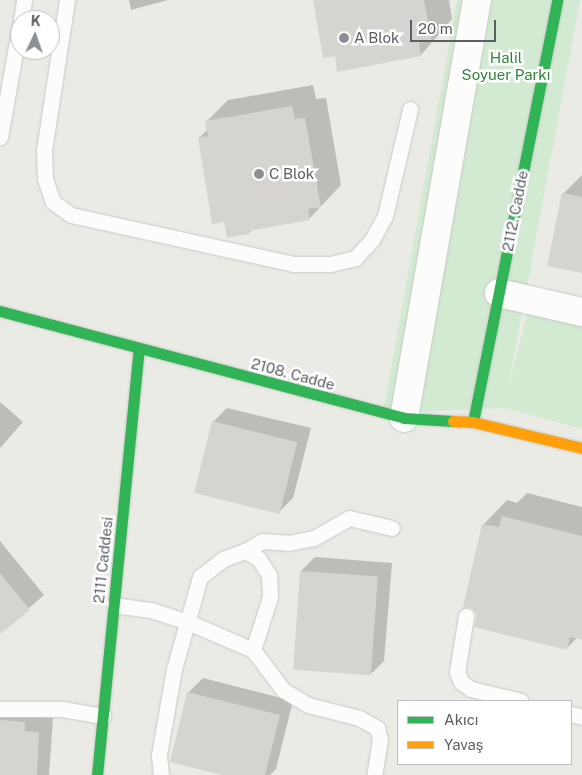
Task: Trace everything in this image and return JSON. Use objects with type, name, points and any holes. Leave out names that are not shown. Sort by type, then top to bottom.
[{"type":"street","points":[[404,418],[477,0]]},
{"type":"street","name":"2112. Cadde","points":[[473,422],[557,0]]},
{"type":"street","points":[[499,293],[582,312]]},
{"type":"street","name":"2108. Cadde","points":[[0,312],[404,418],[473,422],[582,448]]},
{"type":"street","name":"2111 Caddesi","points":[[97,775],[139,348]]},
{"type":"lane","points":[[67,0],[44,150],[45,179],[53,202],[71,215],[293,264],[330,264],[355,258],[372,240],[385,216],[410,109]]},
{"type":"lane","points":[[0,137],[14,60]]},
{"type":"lane","points":[[161,775],[159,755],[174,669],[200,576],[223,559],[245,551],[262,541],[288,543],[314,538],[349,518],[392,528]]},
{"type":"lane","points":[[245,551],[258,558],[269,575],[270,597],[253,650]]},
{"type":"lane","points":[[114,605],[151,610],[188,622],[253,650],[283,690],[308,705],[359,718],[377,728],[380,739],[374,775]]},
{"type":"lane","points":[[466,616],[457,672],[461,682],[471,689],[517,700]]},
{"type":"lane","points":[[0,709],[62,709],[103,716]]},
{"type":"green space","name":"Halil Soyuer Parkı","points":[[457,0],[580,0],[507,394],[529,305],[582,317],[582,429],[505,408],[383,413]]},
{"type":"building","name":"A Blok","points":[[313,0],[424,0],[432,41],[419,43],[421,56],[337,72],[335,56],[323,58]]},
{"type":"building","name":"C Blok","points":[[292,106],[295,119],[305,118],[321,207],[308,209],[310,220],[249,231],[249,234],[227,238],[224,222],[212,224],[198,138],[208,136],[205,121]]},
{"type":"building","points":[[562,193],[582,197],[582,273],[547,266]]},
{"type":"building","points":[[212,421],[297,442],[279,514],[194,493]]},
{"type":"building","points":[[502,516],[582,536],[582,640],[570,637],[567,650],[474,627],[477,615],[472,608],[463,607],[482,524],[499,527]]},
{"type":"building","points":[[300,571],[378,576],[371,675],[293,670]]},
{"type":"building","points":[[0,573],[30,610],[0,634]]},
{"type":"building","points":[[187,692],[280,715],[265,775],[222,775],[170,762]]},
{"type":"building","points":[[0,720],[25,722],[25,731],[39,732],[37,775],[0,775]]},
{"type":"traffic: fast","points":[[473,422],[557,0]]},
{"type":"traffic: fast","points":[[0,311],[404,418],[453,421]]},
{"type":"traffic: fast","points":[[97,775],[139,348]]},
{"type":"traffic: slow","points":[[453,421],[473,422],[582,448]]},
{"type":"place","name":"A Blok","points":[[344,38]]},
{"type":"place","name":"C Blok","points":[[259,174]]}]
